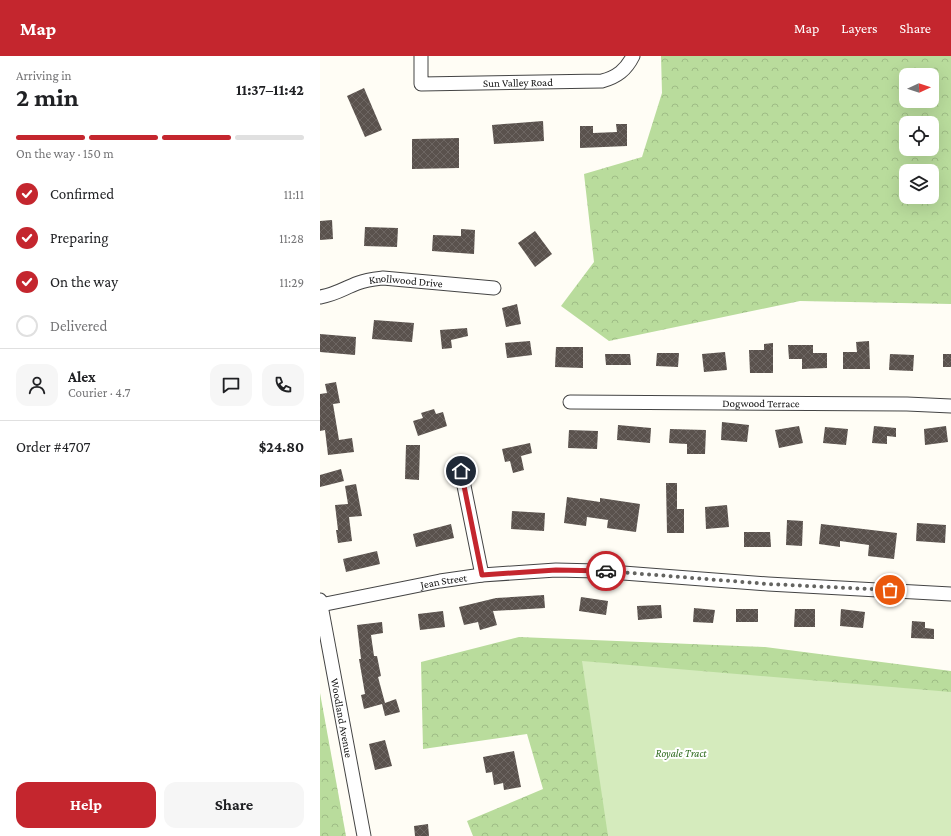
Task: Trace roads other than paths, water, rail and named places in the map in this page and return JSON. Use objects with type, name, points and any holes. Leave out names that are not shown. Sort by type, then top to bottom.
[{"type":"street","name":"Sun Valley Road","points":[[421,56],[421,84],[602,81],[612,78],[622,72],[629,64],[633,56]]},
{"type":"street","name":"Knollwood Drive","points":[[320,297],[338,292],[371,279],[383,278],[494,288]]},
{"type":"street","name":"Dogwood Terrace","points":[[570,402],[899,404],[951,406]]},
{"type":"street","points":[[461,471],[482,575]]},
{"type":"street","name":"Jean Street","points":[[321,603],[482,575],[548,570],[598,571],[768,584],[951,594]]},
{"type":"street","name":"Woodland Avenue","points":[[321,603],[364,836]]},
{"type":"park label","name":"Royale Tract","points":[[681,753]]}]
